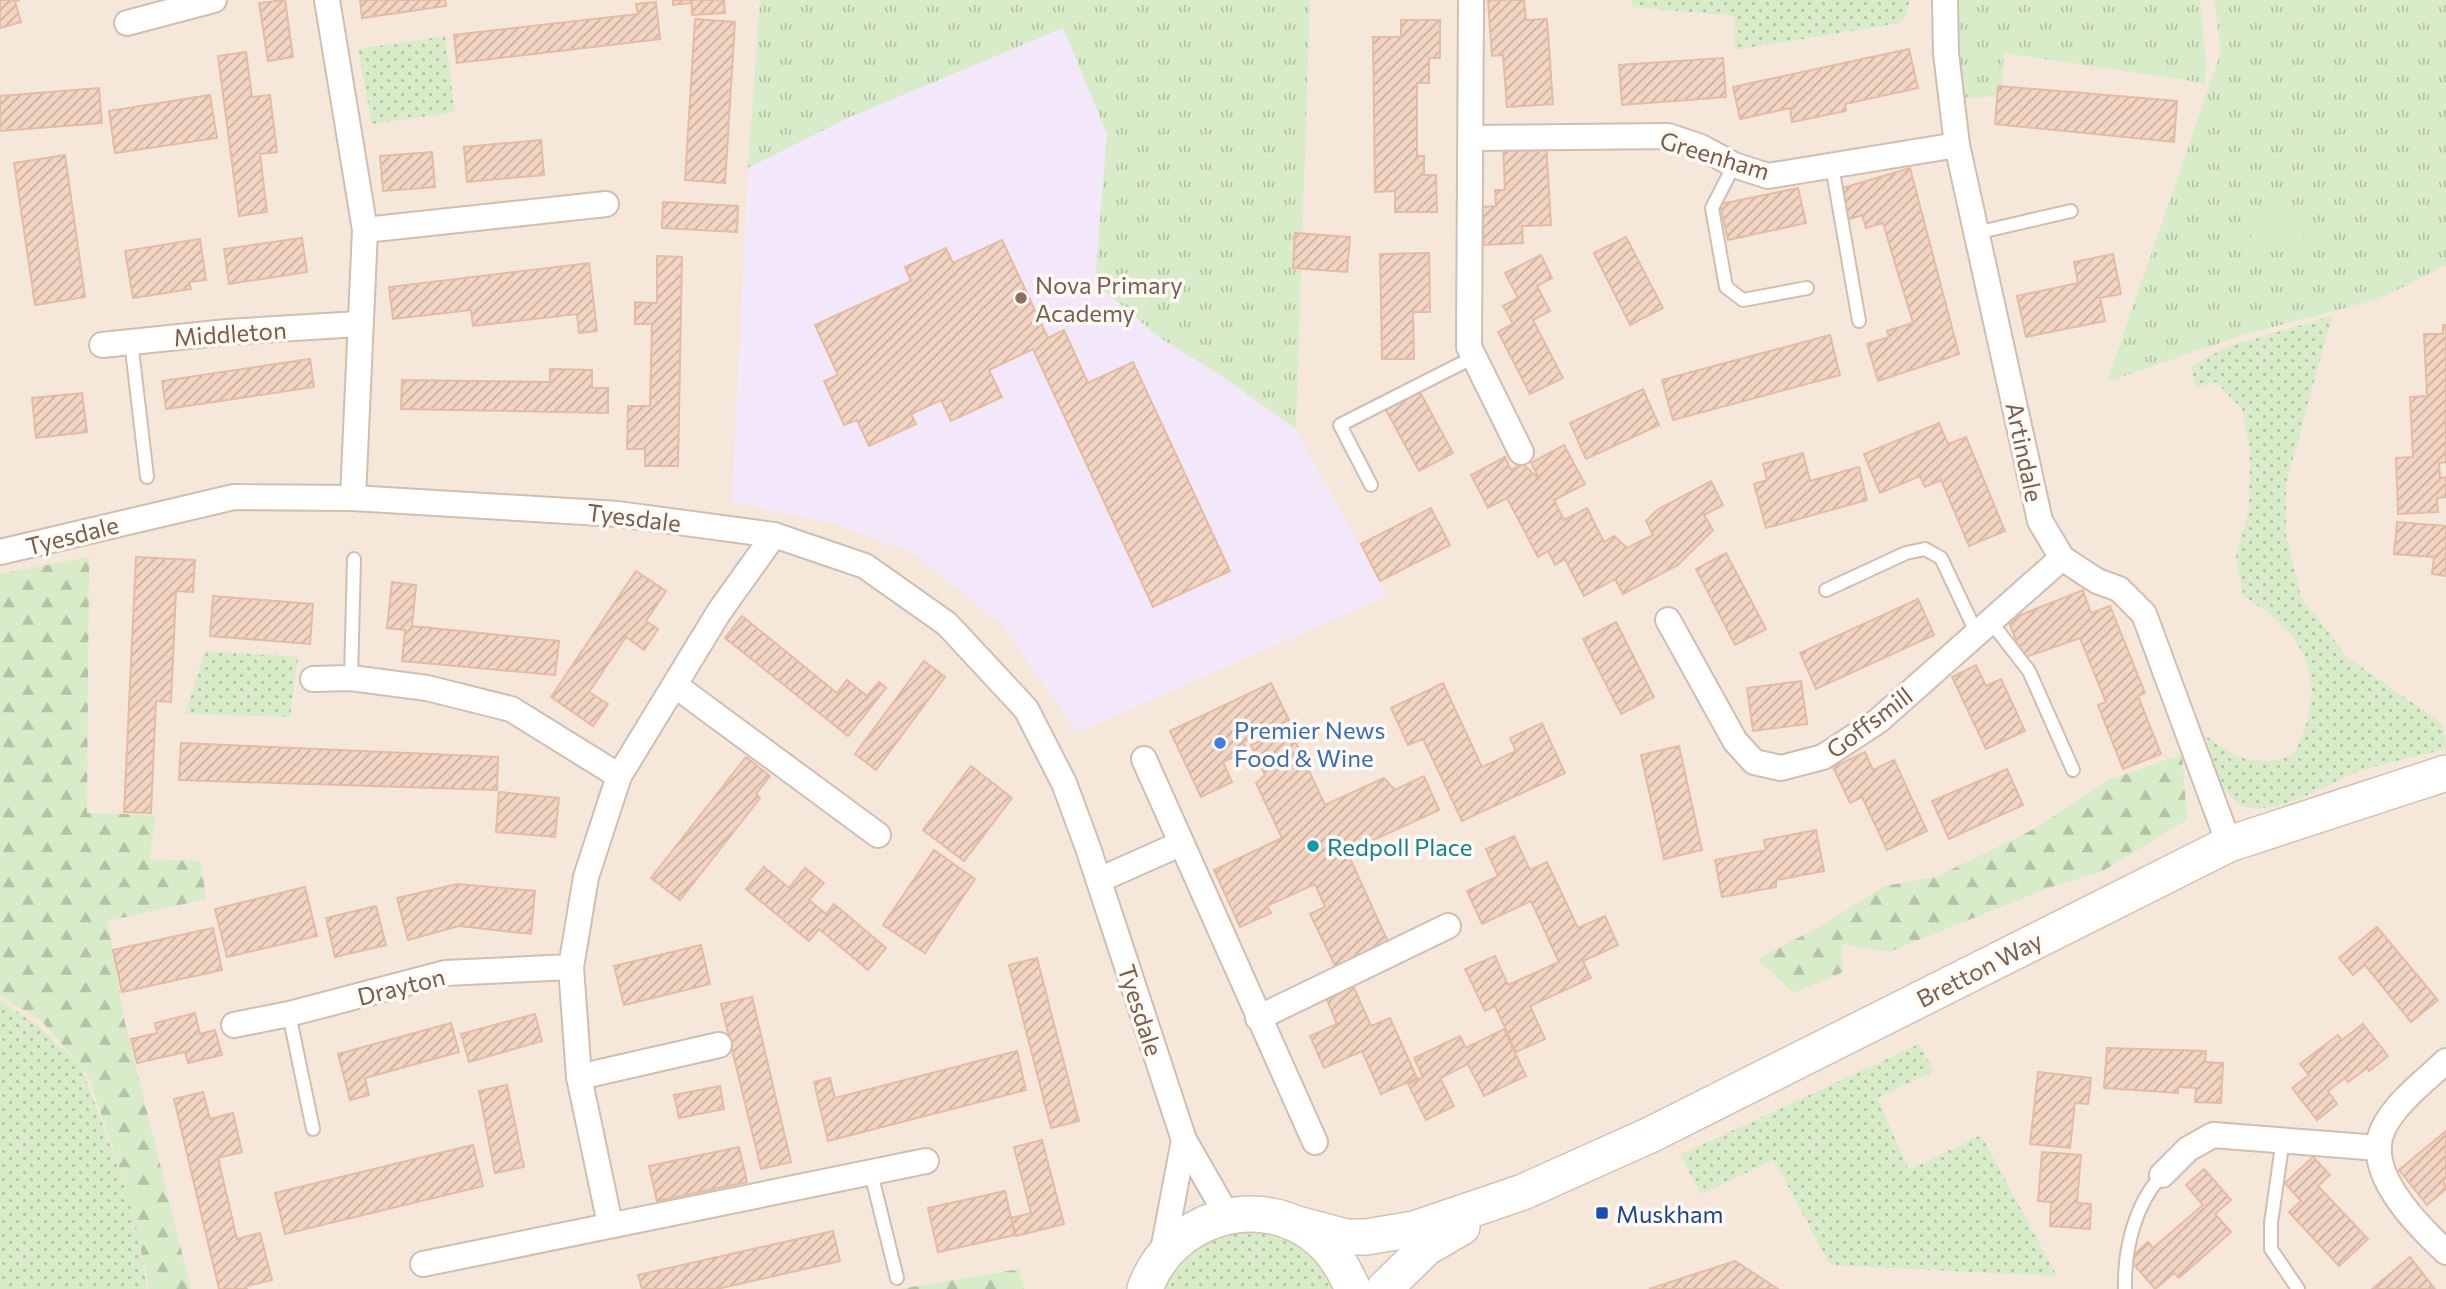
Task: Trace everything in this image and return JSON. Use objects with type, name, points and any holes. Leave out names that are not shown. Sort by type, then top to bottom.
[{"type":"street","points":[[127,23],[214,0]]},
{"type":"street","points":[[327,0],[365,230],[353,498]]},
{"type":"street","points":[[1471,0],[1469,347],[1521,452]]},
{"type":"street","name":"Artindale","points":[[1945,0],[1946,53],[1957,145],[2039,522],[2062,558],[2097,581],[2119,589],[2144,614],[2229,844]]},
{"type":"street","name":"Greenham","points":[[1471,138],[1668,136],[1701,147],[1734,165],[1768,176],[1957,145]]},
{"type":"street","points":[[365,230],[606,204]]},
{"type":"street","name":"Middleton","points":[[102,345],[359,324]]},
{"type":"street","name":"Tyesdale","points":[[0,552],[234,497],[353,498],[618,514],[774,535],[865,566],[956,633],[1026,709],[1064,783],[1099,880],[1184,1140],[1227,1215]]},
{"type":"street","points":[[610,1224],[579,1077],[571,967],[586,877],[619,776],[719,612],[774,535]]},
{"type":"street","name":"Goffsmill","points":[[1668,620],[1735,741],[1754,762],[1780,768],[1823,757],[1878,721],[2062,558]]},
{"type":"street","points":[[313,679],[351,678],[427,688],[511,709],[619,776]]},
{"type":"street","points":[[676,686],[878,835]]},
{"type":"street","points":[[1144,759],[1315,1142]]},
{"type":"street","name":"Bretton Way","points":[[1227,1215],[1263,1214],[1346,1237],[1366,1237],[1414,1229],[1523,1192],[1650,1135],[2229,844],[2446,773]]},
{"type":"street","points":[[1099,880],[1180,844]]},
{"type":"street","points":[[1258,1018],[1448,926]]},
{"type":"street","name":"Drayton","points":[[234,1024],[289,1014],[444,973],[571,967]]},
{"type":"street","points":[[579,1077],[719,1045]]},
{"type":"street","points":[[2446,1061],[2390,1116],[2382,1132],[2379,1148],[2385,1177],[2400,1205],[2446,1252]]},
{"type":"street","points":[[2162,1175],[2188,1149],[2213,1135],[2379,1148]]},
{"type":"street","name":"Tyesdale","points":[[1162,1256],[1184,1140]]},
{"type":"street","points":[[424,1264],[926,1161]]},
{"type":"street","name":"Bretton Way","points":[[1384,1289],[1426,1248],[1523,1192]]},
{"type":"street","points":[[1145,1289],[1162,1256],[1191,1230],[1227,1215]]},
{"type":"street","points":[[1297,1224],[1340,1262],[1353,1289]]},
{"type":"lane","points":[[1734,165],[1712,208],[1726,287],[1743,300],[1807,288]]},
{"type":"lane","points":[[1832,166],[1859,321]]},
{"type":"lane","points":[[1976,233],[2071,211]]},
{"type":"lane","points":[[131,341],[147,477]]},
{"type":"lane","points":[[1371,485],[1340,425],[1474,357]]},
{"type":"lane","points":[[1826,590],[1906,553],[1925,549],[1941,558],[1984,628],[2029,671],[2073,770]]},
{"type":"lane","points":[[351,678],[354,559]]},
{"type":"lane","points":[[289,1014],[313,1129]]},
{"type":"lane","points":[[2283,1139],[2271,1249],[2298,1289]]},
{"type":"lane","points":[[871,1172],[897,1278]]},
{"type":"lane","points":[[2125,1289],[2137,1212],[2146,1192],[2162,1175]]},
{"type":"shaded area","points":[[0,0],[2446,0],[2446,1289],[0,1289]]},
{"type":"shaded area","name":"Nova Primary Academy","points":[[760,0],[1310,0],[1296,429],[1387,596],[1077,733],[1003,625],[912,553],[835,524],[732,502],[748,168]]},
{"type":"green space","points":[[760,0],[1310,0],[1296,429],[1220,375],[1159,337],[1095,283],[1107,134],[1063,28],[850,117],[748,168]]},
{"type":"green space","points":[[1632,0],[1910,0],[1904,20],[1899,23],[1735,50],[1735,16],[1632,7]]},
{"type":"green space","points":[[1959,0],[2200,0],[2205,83],[2004,53],[2001,96],[1961,98]]},
{"type":"green space","points":[[2214,0],[2446,0],[2446,265],[2379,299],[2243,335],[2107,382],[2221,52]]},
{"type":"green space","points":[[445,36],[455,112],[372,124],[358,49]]},
{"type":"green space","points":[[2254,206],[2306,212],[2301,253],[2250,247]]},
{"type":"green space","points":[[2332,316],[2286,484],[2286,535],[2301,597],[2348,658],[2443,724],[2446,749],[2363,770],[2286,803],[2255,808],[2242,805],[2221,784],[2206,736],[2237,756],[2247,759],[2269,761],[2294,754],[2305,729],[2311,705],[2311,683],[2307,663],[2298,644],[2266,611],[2243,596],[2236,556],[2249,510],[2250,448],[2242,409],[2216,382],[2196,387],[2191,366],[2229,346]]},
{"type":"green space","points":[[89,557],[87,813],[156,815],[149,859],[201,861],[206,899],[108,921],[124,1019],[191,1289],[149,1289],[131,1202],[88,1075],[41,1020],[0,996],[0,574]]},
{"type":"green space","points":[[205,651],[298,657],[290,717],[185,714]]},
{"type":"green space","points":[[2182,754],[2187,820],[2101,872],[2048,888],[1889,952],[1841,944],[1843,972],[1794,993],[1757,959],[1825,924],[1884,886],[1936,877],[2034,829],[2109,780]]},
{"type":"green space","points":[[0,1000],[38,1026],[81,1066],[133,1206],[147,1289],[0,1289]]},
{"type":"green space","points":[[1919,1044],[1934,1071],[1877,1098],[1909,1170],[1981,1135],[2057,1276],[1830,1265],[1774,1160],[1701,1194],[1680,1155]]},
{"type":"green space","points":[[1263,1214],[1353,1289],[1145,1289],[1162,1256]]},
{"type":"green space","points":[[1019,1269],[1024,1289],[900,1289]]},
{"type":"building","points":[[0,0],[20,0],[15,1],[21,22],[0,28]]},
{"type":"building","points":[[285,0],[293,57],[268,61],[259,3]]},
{"type":"building","points":[[360,0],[445,0],[446,6],[362,18]]},
{"type":"building","points":[[673,0],[724,0],[725,13],[692,15],[692,3],[673,5]]},
{"type":"building","points":[[1488,0],[1524,0],[1526,20],[1547,19],[1553,104],[1507,107],[1503,55],[1492,56]]},
{"type":"building","points":[[656,2],[660,39],[457,63],[454,35],[638,14],[636,4]]},
{"type":"building","points":[[695,19],[735,22],[725,183],[685,180]]},
{"type":"building","points":[[1401,20],[1440,20],[1440,58],[1429,58],[1429,83],[1417,83],[1417,156],[1424,156],[1424,175],[1436,175],[1437,212],[1395,212],[1395,191],[1375,192],[1373,37],[1401,37]]},
{"type":"building","points":[[1909,49],[1918,88],[1845,104],[1846,111],[1792,122],[1790,108],[1740,119],[1733,87]]},
{"type":"building","points":[[246,52],[252,97],[270,95],[277,152],[260,154],[267,212],[239,216],[218,56]]},
{"type":"building","points":[[1723,58],[1726,97],[1622,105],[1619,65]]},
{"type":"building","points":[[1998,86],[2177,101],[2174,142],[1995,124]]},
{"type":"building","points":[[99,88],[102,123],[0,131],[0,96]]},
{"type":"building","points":[[210,95],[217,138],[115,153],[109,111]]},
{"type":"building","points":[[541,140],[544,175],[467,182],[464,147]]},
{"type":"building","points":[[1546,142],[1551,225],[1522,226],[1523,243],[1484,245],[1482,207],[1496,206],[1495,190],[1505,190],[1503,144]]},
{"type":"building","points":[[432,152],[435,187],[383,191],[380,156]]},
{"type":"building","points":[[65,155],[85,297],[35,305],[14,163]]},
{"type":"building","points":[[1910,168],[1959,354],[1878,381],[1867,344],[1889,337],[1887,331],[1913,323],[1883,223],[1866,228],[1862,215],[1844,221],[1836,190]]},
{"type":"building","points":[[1798,188],[1806,223],[1728,240],[1720,204]]},
{"type":"building","points":[[663,202],[738,206],[737,232],[662,228]]},
{"type":"building","points":[[1295,233],[1350,237],[1347,272],[1293,268]]},
{"type":"building","points":[[1626,237],[1663,308],[1630,325],[1594,253]]},
{"type":"building","points":[[302,238],[307,272],[229,284],[224,249]]},
{"type":"building","points":[[200,239],[206,280],[189,282],[191,289],[133,298],[125,251]]},
{"type":"building","points":[[1002,240],[1048,338],[1064,330],[1088,383],[1133,362],[1230,571],[1153,607],[1033,349],[989,370],[1002,397],[951,421],[941,400],[911,414],[916,424],[869,446],[857,420],[844,425],[824,381],[838,375],[815,325],[911,281],[905,267],[946,248],[953,263]]},
{"type":"building","points":[[1429,253],[1430,312],[1413,312],[1414,359],[1382,359],[1380,254]]},
{"type":"building","points":[[2113,254],[2121,294],[2100,298],[2105,321],[2026,337],[2017,296],[2078,283],[2074,262]]},
{"type":"building","points":[[1541,255],[1552,278],[1537,286],[1550,311],[1533,320],[1563,378],[1530,394],[1498,332],[1513,324],[1503,306],[1518,298],[1505,273]]},
{"type":"building","points":[[657,256],[682,257],[678,466],[645,466],[645,449],[627,449],[628,406],[650,406],[652,324],[635,324],[635,302],[657,303]]},
{"type":"building","points":[[589,263],[597,331],[579,333],[577,314],[473,326],[471,310],[393,319],[389,287]]},
{"type":"building","points":[[2443,325],[2446,325],[2446,462],[2439,463],[2440,478],[2446,477],[2446,497],[2437,498],[2438,512],[2398,514],[2396,458],[2413,457],[2410,397],[2427,396],[2424,334],[2443,334]]},
{"type":"building","points":[[1830,335],[1840,375],[1673,420],[1662,380]]},
{"type":"building","points":[[310,359],[314,387],[166,409],[162,381]]},
{"type":"building","points":[[550,369],[592,370],[592,388],[608,388],[608,413],[401,409],[402,380],[550,382]]},
{"type":"building","points":[[1414,381],[1453,453],[1419,471],[1380,399]]},
{"type":"building","points":[[1643,389],[1659,425],[1586,459],[1570,423]]},
{"type":"building","points":[[82,393],[87,432],[36,438],[32,398]]},
{"type":"building","points":[[1939,423],[1948,444],[1966,437],[2005,531],[1969,546],[1941,480],[1925,487],[1920,476],[1880,493],[1864,454]]},
{"type":"building","points":[[1564,445],[1585,484],[1554,500],[1564,520],[1587,508],[1604,542],[1614,536],[1627,548],[1653,535],[1646,521],[1657,510],[1711,481],[1723,505],[1704,515],[1713,530],[1678,565],[1623,594],[1615,579],[1584,596],[1565,559],[1555,565],[1548,551],[1538,557],[1507,498],[1488,508],[1471,475],[1505,457],[1511,470],[1523,464],[1540,480],[1531,463]]},
{"type":"building","points":[[1803,453],[1810,481],[1859,467],[1867,500],[1766,528],[1754,484],[1767,480],[1763,464]]},
{"type":"building","points":[[1431,508],[1450,545],[1380,581],[1361,544]]},
{"type":"building","points":[[2397,522],[2446,526],[2446,576],[2432,574],[2434,557],[2394,554]]},
{"type":"building","points":[[1726,553],[1766,629],[1735,645],[1696,569]]},
{"type":"building","points":[[136,557],[195,560],[193,592],[176,591],[171,702],[156,701],[151,813],[124,812]]},
{"type":"building","points":[[636,571],[666,591],[646,621],[658,629],[644,650],[626,637],[589,692],[608,704],[593,726],[551,697]]},
{"type":"building","points":[[392,582],[416,585],[412,626],[559,641],[555,675],[402,661],[405,630],[387,628]]},
{"type":"building","points":[[2083,590],[2091,613],[2110,606],[2145,693],[2138,696],[2161,754],[2123,769],[2098,705],[2106,702],[2080,638],[2023,658],[2008,620]]},
{"type":"building","points":[[213,596],[313,604],[310,644],[210,636]]},
{"type":"building","points":[[1918,599],[1934,635],[1816,689],[1800,653]]},
{"type":"building","points":[[742,616],[837,693],[847,680],[867,696],[879,682],[886,688],[848,736],[725,638]]},
{"type":"building","points":[[1616,622],[1654,697],[1621,714],[1583,639]]},
{"type":"building","points":[[924,661],[945,677],[876,770],[855,754]]},
{"type":"building","points":[[1976,665],[1986,686],[2001,679],[2025,731],[1986,749],[1952,677]]},
{"type":"building","points":[[1801,681],[1807,724],[1753,731],[1747,688]]},
{"type":"building","points":[[1271,683],[1289,720],[1243,742],[1247,751],[1223,762],[1232,782],[1201,797],[1170,731]]},
{"type":"building","points":[[1443,683],[1482,767],[1516,751],[1510,738],[1542,723],[1565,773],[1462,821],[1423,739],[1408,745],[1391,708]]},
{"type":"building","name":"Redpoll Place","points":[[1289,728],[1325,805],[1384,778],[1395,790],[1424,776],[1439,810],[1347,852],[1390,946],[1337,970],[1310,914],[1325,907],[1315,884],[1267,906],[1271,913],[1240,927],[1214,870],[1282,838],[1256,783],[1265,775],[1251,745]]},
{"type":"building","points":[[181,743],[498,757],[497,790],[179,780]]},
{"type":"building","points":[[1679,746],[1702,850],[1664,859],[1641,755]]},
{"type":"building","points":[[1865,752],[1873,770],[1894,760],[1927,831],[1887,850],[1862,797],[1850,803],[1833,767]]},
{"type":"building","points":[[746,757],[770,776],[756,794],[760,798],[680,900],[651,878]]},
{"type":"building","points":[[971,766],[1012,798],[964,861],[923,830]]},
{"type":"building","points":[[2007,769],[2023,805],[1949,839],[1932,801]]},
{"type":"building","points":[[499,792],[559,798],[555,837],[496,832]]},
{"type":"building","points":[[1816,830],[1824,871],[1776,880],[1776,887],[1722,897],[1715,860],[1766,850],[1764,840]]},
{"type":"building","points":[[1514,836],[1530,870],[1547,862],[1578,928],[1605,916],[1618,945],[1583,961],[1591,978],[1530,1006],[1545,1039],[1516,1052],[1495,1006],[1485,1011],[1465,969],[1495,956],[1508,985],[1559,962],[1531,901],[1482,924],[1467,891],[1498,876],[1486,849]]},
{"type":"building","points":[[934,850],[975,879],[925,953],[883,925]]},
{"type":"building","points":[[764,867],[789,888],[805,868],[824,883],[809,900],[826,914],[834,904],[886,948],[868,970],[819,929],[809,941],[746,889]]},
{"type":"building","points":[[457,884],[535,891],[531,934],[459,926],[408,940],[397,898]]},
{"type":"building","points":[[305,887],[317,936],[227,957],[215,909]]},
{"type":"building","points":[[376,906],[386,945],[335,957],[326,918]]},
{"type":"building","points":[[2377,927],[2438,1000],[2411,1022],[2365,965],[2353,975],[2339,958]]},
{"type":"building","points":[[213,928],[222,970],[122,992],[113,950]]},
{"type":"building","points":[[701,945],[710,984],[624,1005],[614,966]]},
{"type":"building","points":[[1037,958],[1079,1121],[1051,1128],[1009,965]]},
{"type":"building","points":[[1351,981],[1371,1026],[1390,1018],[1417,1078],[1381,1094],[1362,1051],[1324,1068],[1310,1036],[1337,1024],[1324,993]]},
{"type":"building","points":[[752,997],[791,1162],[761,1169],[721,1004]]},
{"type":"building","points":[[195,1013],[200,1034],[215,1030],[222,1055],[188,1063],[185,1052],[137,1063],[131,1039],[157,1033],[155,1023]]},
{"type":"building","points":[[535,1014],[542,1041],[469,1062],[461,1034]]},
{"type":"building","points":[[451,1023],[459,1052],[365,1078],[369,1095],[350,1100],[338,1054]]},
{"type":"building","points":[[2363,1024],[2388,1056],[2369,1071],[2367,1068],[2348,1082],[2345,1078],[2328,1091],[2337,1104],[2317,1120],[2292,1088],[2309,1075],[2300,1064],[2338,1035],[2342,1040]]},
{"type":"building","points":[[1504,1029],[1526,1076],[1484,1096],[1468,1064],[1440,1078],[1454,1106],[1426,1120],[1408,1084],[1423,1077],[1414,1058],[1460,1036],[1466,1048]]},
{"type":"building","points":[[2107,1048],[2206,1051],[2205,1062],[2223,1063],[2221,1103],[2195,1102],[2196,1088],[2178,1087],[2178,1093],[2104,1088]]},
{"type":"building","points":[[1017,1051],[1026,1090],[828,1141],[814,1082],[830,1078],[835,1098]]},
{"type":"building","points":[[2038,1072],[2091,1078],[2088,1104],[2075,1103],[2070,1148],[2030,1144]]},
{"type":"building","points":[[507,1085],[524,1167],[495,1173],[479,1091]]},
{"type":"building","points":[[720,1086],[724,1109],[679,1118],[674,1095]]},
{"type":"building","points":[[203,1092],[210,1119],[233,1113],[242,1152],[218,1158],[237,1239],[260,1233],[272,1280],[246,1286],[247,1289],[219,1289],[174,1099]]},
{"type":"building","points":[[2446,1131],[2446,1178],[2443,1181],[2446,1189],[2427,1205],[2399,1170]]},
{"type":"building","points":[[1042,1140],[1064,1224],[1016,1236],[1011,1218],[1031,1213],[1014,1147]]},
{"type":"building","points":[[473,1145],[483,1186],[285,1234],[275,1193]]},
{"type":"building","points":[[739,1147],[747,1182],[657,1201],[649,1166]]},
{"type":"building","points":[[2042,1152],[2081,1155],[2077,1203],[2091,1204],[2090,1229],[2050,1226],[2051,1202],[2038,1201]]},
{"type":"building","points":[[2313,1157],[2330,1175],[2318,1186],[2368,1239],[2339,1266],[2289,1212],[2301,1201],[2285,1183]]},
{"type":"building","points":[[2204,1169],[2231,1200],[2215,1214],[2231,1232],[2179,1278],[2174,1273],[2155,1289],[2129,1259],[2148,1242],[2153,1248],[2203,1205],[2186,1185]]},
{"type":"building","points":[[1005,1191],[1015,1235],[938,1252],[928,1208]]},
{"type":"building","points":[[833,1231],[840,1261],[717,1289],[642,1289],[638,1275]]},
{"type":"building","points":[[2410,1257],[2435,1289],[2372,1289]]},
{"type":"building","points":[[1735,1261],[1778,1289],[1649,1289]]},
{"type":"place","name":"Nova Primary Academy","points":[[1021,298]]},
{"type":"place","name":"Premier News Food & Wine","points":[[1220,743]]},
{"type":"place","name":"Redpoll Place","points":[[1313,846]]},
{"type":"place","name":"Muskham","points":[[1602,1213]]}]
